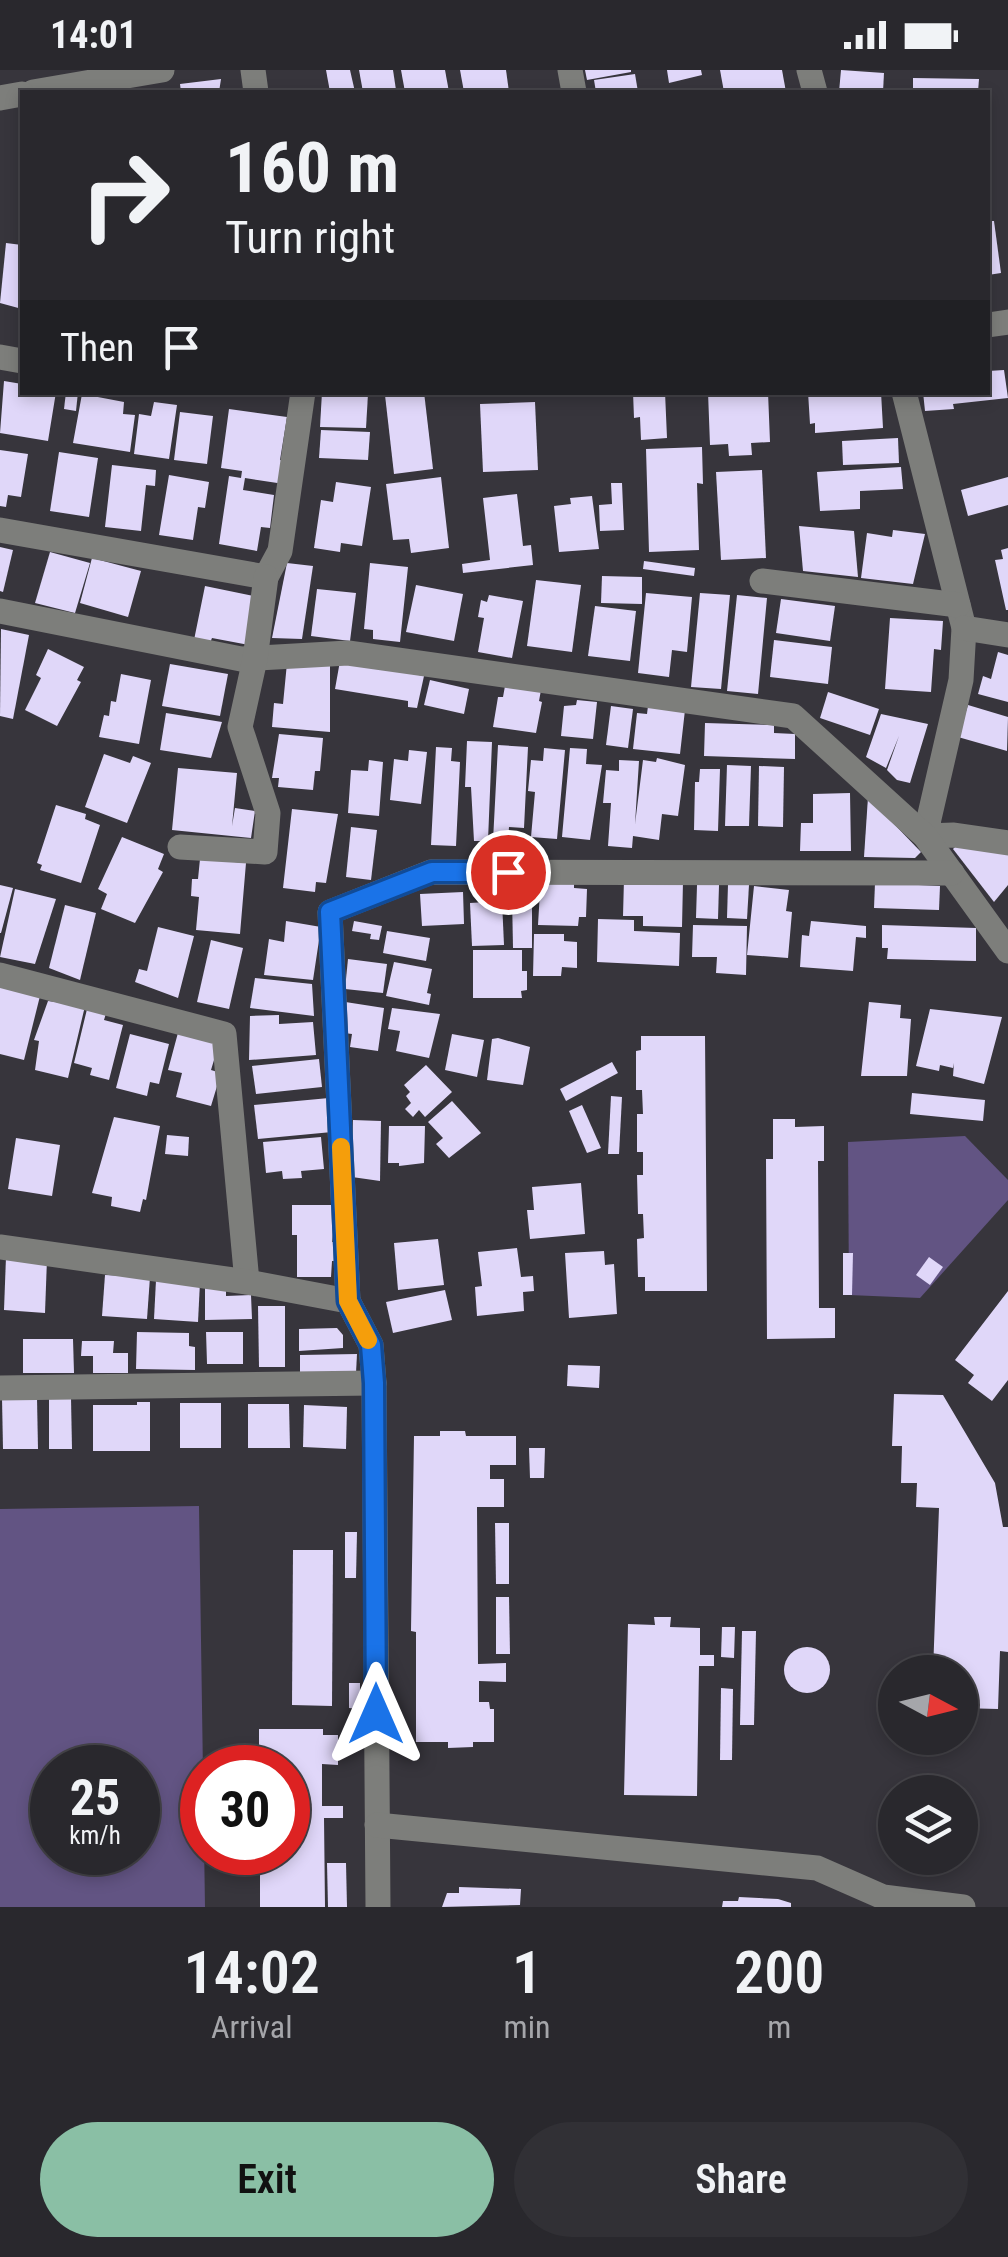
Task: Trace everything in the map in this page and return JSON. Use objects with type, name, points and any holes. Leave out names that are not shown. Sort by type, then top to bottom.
[{"type":"street","points":[[46,90],[162,70]]},
{"type":"street","points":[[180,846],[265,852],[268,813],[240,727],[266,577],[280,550],[303,395]]},
{"type":"street","points":[[905,395],[961,616],[962,680],[925,836]]},
{"type":"street","points":[[0,530],[266,577]]},
{"type":"street","points":[[762,581],[961,616],[1008,635]]},
{"type":"street","points":[[0,610],[242,659],[348,652],[793,716],[925,836],[1008,951]]},
{"type":"street","points":[[925,836],[954,835],[1008,844]]},
{"type":"street","points":[[378,1907],[374,1383],[371,1345],[348,1301],[330,912],[432,872],[952,873]]},
{"type":"street","points":[[0,976],[224,1034],[248,1282]]},
{"type":"street","points":[[0,1247],[248,1282],[348,1301]]},
{"type":"street","points":[[0,1388],[374,1383]]},
{"type":"street","points":[[377,1825],[816,1868],[883,1897],[963,1907]]},
{"type":"shaded area","points":[[965,1136],[1008,1180],[1008,1200],[920,1298],[849,1295],[848,1142]]},
{"type":"shaded area","points":[[199,1506],[203,1745],[180,1745],[180,1875],[205,1875],[205,1907],[0,1907],[0,1509]]},
{"type":"building","points":[[326,70],[350,70],[355,90],[330,90]]},
{"type":"building","points":[[359,70],[393,70],[396,90],[363,90]]},
{"type":"building","points":[[401,70],[445,70],[449,90],[405,90]]},
{"type":"building","points":[[460,70],[506,70],[509,90],[464,90]]},
{"type":"building","points":[[585,70],[631,70],[631,72],[587,80]]},
{"type":"building","points":[[667,70],[701,70],[702,75],[669,83]]},
{"type":"building","points":[[720,70],[782,70],[786,90],[724,90]]},
{"type":"building","points":[[841,70],[884,73],[883,90],[839,90]]},
{"type":"building","points":[[635,74],[638,90],[596,90],[594,80]]},
{"type":"building","points":[[913,78],[979,79],[978,90],[913,90]]},
{"type":"building","points":[[221,79],[219,90],[181,90],[180,84]]},
{"type":"building","points":[[990,221],[994,221],[1001,273],[990,275]]},
{"type":"building","points":[[6,243],[20,245],[20,308],[0,303]]},
{"type":"building","points":[[1004,370],[1008,398],[925,411],[923,395],[990,395],[990,371]]},
{"type":"building","points":[[4,381],[20,384],[20,395],[56,395],[48,441],[0,433]]},
{"type":"building","points":[[66,395],[78,395],[76,411],[64,409]]},
{"type":"building","points":[[82,395],[124,402],[123,414],[135,415],[130,452],[73,443]]},
{"type":"building","points":[[322,395],[368,395],[366,428],[320,427]]},
{"type":"building","points":[[385,395],[424,395],[433,469],[394,474]]},
{"type":"building","points":[[633,395],[665,395],[667,438],[641,440],[640,417],[634,418]]},
{"type":"building","points":[[708,395],[768,395],[770,442],[751,443],[752,455],[729,456],[728,444],[710,445]]},
{"type":"building","points":[[808,395],[881,395],[883,428],[815,433],[815,423],[810,424]]},
{"type":"building","points":[[154,402],[177,405],[169,459],[134,454],[139,414],[151,416]]},
{"type":"building","points":[[535,402],[538,470],[483,472],[480,404]]},
{"type":"building","points":[[229,409],[287,417],[280,460],[287,461],[284,484],[245,478],[243,490],[274,495],[270,528],[261,527],[257,551],[219,544],[229,476],[241,478],[242,471],[221,468]]},
{"type":"building","points":[[180,412],[213,416],[207,464],[174,460]]},
{"type":"building","points":[[321,430],[370,432],[368,460],[319,458]]},
{"type":"building","points":[[898,438],[899,463],[843,465],[842,441]]},
{"type":"building","points":[[702,447],[703,484],[697,483],[699,550],[649,552],[646,449]]},
{"type":"building","points":[[0,450],[28,454],[21,497],[8,495],[6,507],[0,506]]},
{"type":"building","points":[[59,452],[98,458],[89,517],[50,511]]},
{"type":"building","points":[[112,465],[156,470],[155,486],[146,485],[141,531],[105,527]]},
{"type":"building","points":[[901,467],[903,489],[860,491],[860,509],[820,511],[817,472]]},
{"type":"building","points":[[762,470],[766,558],[721,560],[716,472]]},
{"type":"building","points":[[169,475],[209,482],[205,508],[198,507],[193,540],[159,535]]},
{"type":"building","points":[[441,477],[449,548],[411,553],[409,539],[393,540],[386,484]]},
{"type":"building","points":[[1008,477],[1008,505],[968,516],[961,490]]},
{"type":"building","points":[[336,482],[371,487],[362,546],[341,543],[340,552],[314,548],[321,500],[333,502]]},
{"type":"building","points":[[611,483],[622,483],[624,530],[600,531],[599,505],[612,504]]},
{"type":"building","points":[[517,494],[523,546],[531,545],[533,565],[463,573],[462,564],[490,560],[483,498]]},
{"type":"building","points":[[592,496],[599,549],[559,552],[554,506],[571,504],[570,498]]},
{"type":"building","points":[[799,526],[854,531],[858,577],[803,571]]},
{"type":"building","points":[[893,530],[925,534],[913,584],[861,578],[867,533],[892,537]]},
{"type":"building","points":[[0,547],[13,550],[3,592],[0,591]]},
{"type":"building","points":[[1008,548],[1006,610],[995,560],[1003,559],[1001,550]]},
{"type":"building","points":[[50,552],[90,563],[75,613],[35,603]]},
{"type":"building","points":[[92,558],[141,571],[128,617],[80,603]]},
{"type":"building","points":[[644,561],[695,568],[694,576],[643,569]]},
{"type":"building","points":[[287,563],[313,566],[302,639],[272,638]]},
{"type":"building","points":[[370,563],[408,567],[400,642],[373,639],[373,630],[364,629]]},
{"type":"building","points":[[602,576],[642,577],[642,604],[601,603]]},
{"type":"building","points":[[536,580],[581,585],[572,652],[527,646]]},
{"type":"building","points":[[416,585],[463,594],[454,641],[406,632]]},
{"type":"building","points":[[205,586],[259,597],[249,645],[212,638],[210,643],[194,640]]},
{"type":"building","points":[[317,589],[356,593],[350,641],[311,636]]},
{"type":"building","points":[[646,593],[692,597],[687,652],[672,650],[669,677],[638,673]]},
{"type":"building","points":[[700,593],[730,595],[721,689],[691,687]]},
{"type":"building","points":[[489,595],[523,601],[512,658],[478,652],[484,618],[478,617],[481,600],[487,602]]},
{"type":"building","points":[[737,595],[767,598],[758,694],[727,691]]},
{"type":"building","points":[[781,599],[835,606],[830,641],[776,633]]},
{"type":"building","points":[[595,606],[636,611],[630,661],[588,656]]},
{"type":"building","points":[[890,618],[943,621],[941,650],[934,649],[931,692],[885,689]]},
{"type":"building","points":[[1,629],[29,635],[13,719],[0,716]]},
{"type":"building","points":[[774,640],[832,647],[828,684],[770,677]]},
{"type":"building","points":[[48,649],[84,667],[77,680],[81,682],[57,726],[25,710],[41,678],[36,675]]},
{"type":"building","points":[[998,652],[1008,655],[1008,702],[978,694],[983,676],[991,679]]},
{"type":"building","points":[[340,661],[424,676],[417,708],[408,707],[408,701],[335,689]]},
{"type":"building","points":[[287,663],[330,666],[330,732],[272,727],[274,703],[283,704]]},
{"type":"building","points":[[170,664],[228,674],[220,716],[162,706]]},
{"type":"building","points":[[121,674],[151,680],[139,744],[99,737],[104,715],[109,716],[111,701],[116,702]]},
{"type":"building","points":[[430,680],[469,689],[464,714],[424,705]]},
{"type":"building","points":[[505,686],[541,690],[536,733],[493,727],[498,697],[503,697]]},
{"type":"building","points":[[828,692],[879,709],[870,735],[820,718]]},
{"type":"building","points":[[577,700],[597,702],[593,739],[561,736],[564,706],[576,705]]},
{"type":"building","points":[[968,705],[1008,717],[1007,751],[958,737]]},
{"type":"building","points":[[611,706],[633,709],[628,748],[606,745]]},
{"type":"building","points":[[648,706],[685,710],[680,754],[633,749],[637,713],[647,714]]},
{"type":"building","points":[[166,713],[222,722],[211,758],[160,750]]},
{"type":"building","points":[[881,714],[928,724],[910,783],[897,780],[887,770],[899,736],[886,768],[866,757]]},
{"type":"building","points":[[705,723],[774,725],[774,733],[795,734],[795,759],[704,756]]},
{"type":"building","points":[[279,734],[323,738],[320,771],[315,771],[313,790],[278,787],[279,778],[272,778]]},
{"type":"building","points":[[467,741],[492,742],[488,841],[474,841],[471,787],[465,787]]},
{"type":"building","points":[[498,745],[528,747],[524,828],[509,827],[508,841],[493,841]]},
{"type":"building","points":[[436,747],[452,748],[451,761],[460,762],[456,846],[431,845]]},
{"type":"building","points":[[544,748],[565,750],[557,839],[531,837],[535,792],[528,791],[531,760],[543,761]]},
{"type":"building","points":[[570,748],[587,749],[586,764],[602,765],[590,840],[562,837]]},
{"type":"building","points":[[409,750],[427,752],[421,804],[390,800],[394,759],[408,761]]},
{"type":"building","points":[[104,754],[130,763],[133,756],[151,763],[127,823],[85,807]]},
{"type":"building","points":[[657,758],[685,765],[678,816],[662,814],[659,840],[633,836],[632,848],[608,846],[611,803],[603,803],[606,770],[619,771],[619,760],[639,761],[635,824],[643,760],[656,762]]},
{"type":"building","points":[[369,760],[383,762],[379,816],[348,813],[351,770],[368,771]]},
{"type":"building","points":[[727,765],[751,766],[749,826],[725,826]]},
{"type":"building","points":[[759,766],[784,767],[783,827],[758,826]]},
{"type":"building","points":[[178,768],[237,773],[232,826],[235,808],[255,811],[251,838],[172,830]]},
{"type":"building","points":[[700,769],[720,769],[718,831],[694,830],[695,782],[699,782]]},
{"type":"building","points":[[850,793],[851,851],[800,851],[801,823],[813,823],[813,794]]},
{"type":"building","points":[[868,797],[921,852],[915,858],[864,857]]},
{"type":"building","points":[[56,805],[86,814],[85,819],[100,825],[81,883],[40,870],[42,865],[37,863]]},
{"type":"building","points":[[292,809],[338,814],[326,883],[316,882],[315,892],[283,888]]},
{"type":"building","points":[[351,827],[377,830],[371,880],[346,877]]},
{"type":"building","points":[[122,837],[164,854],[158,869],[163,872],[135,923],[101,909],[107,894],[98,889]]},
{"type":"building","points":[[958,844],[1008,849],[1008,885],[994,902],[953,849]]},
{"type":"building","points":[[200,859],[246,863],[240,934],[196,930],[199,897],[191,896],[192,879],[198,879]]},
{"type":"building","points":[[541,874],[574,876],[574,888],[587,889],[586,917],[579,917],[578,926],[538,925]]},
{"type":"building","points":[[624,879],[683,881],[682,927],[643,926],[643,916],[623,916]]},
{"type":"building","points":[[875,883],[940,886],[939,910],[874,908]]},
{"type":"building","points":[[728,884],[749,885],[747,919],[727,918]]},
{"type":"building","points":[[0,885],[13,888],[1,933],[0,933]]},
{"type":"building","points":[[697,885],[719,885],[718,919],[696,918]]},
{"type":"building","points":[[754,886],[789,890],[786,911],[792,912],[788,958],[747,955]]},
{"type":"building","points":[[15,889],[56,899],[35,964],[0,957]]},
{"type":"building","points":[[463,892],[464,924],[422,926],[420,894]]},
{"type":"building","points":[[512,896],[532,896],[532,948],[513,948]]},
{"type":"building","points":[[502,901],[504,945],[472,946],[470,903]]},
{"type":"building","points":[[65,905],[96,913],[80,980],[49,968]]},
{"type":"building","points":[[598,919],[634,920],[634,931],[680,933],[679,966],[597,962]]},
{"type":"building","points":[[286,921],[321,927],[313,980],[264,975],[269,939],[284,942]]},
{"type":"building","points":[[354,921],[382,926],[379,940],[370,939],[371,934],[352,931]]},
{"type":"building","points":[[811,921],[866,926],[866,938],[856,937],[853,971],[800,967],[802,935],[809,936]]},
{"type":"building","points":[[693,925],[747,926],[746,975],[716,973],[717,957],[692,957]]},
{"type":"building","points":[[882,925],[976,928],[976,961],[887,959],[888,948],[882,948]]},
{"type":"building","points":[[158,927],[194,936],[178,998],[135,982],[139,969],[147,971]]},
{"type":"building","points":[[387,931],[430,938],[426,961],[383,953]]},
{"type":"building","points":[[534,934],[564,934],[564,941],[577,942],[577,968],[562,967],[561,976],[533,976]]},
{"type":"building","points":[[211,940],[243,948],[229,1009],[197,1002]]},
{"type":"building","points":[[473,950],[522,950],[527,990],[521,991],[522,998],[473,998]]},
{"type":"building","points":[[348,959],[387,964],[383,993],[345,989]]},
{"type":"building","points":[[394,962],[432,969],[429,1005],[386,996]]},
{"type":"building","points":[[255,978],[312,984],[314,1016],[250,1008]]},
{"type":"building","points":[[0,986],[40,996],[24,1060],[0,1054]]},
{"type":"building","points":[[48,1001],[85,1006],[68,1078],[35,1070],[39,1041],[34,1040]]},
{"type":"building","points":[[339,1001],[384,1008],[378,1051],[350,1047],[352,1034],[344,1033]]},
{"type":"building","points":[[869,1002],[901,1005],[900,1018],[911,1019],[907,1076],[861,1076]]},
{"type":"building","points":[[88,1005],[107,1010],[104,1020],[123,1025],[109,1080],[90,1075],[92,1068],[74,1063]]},
{"type":"building","points":[[392,1008],[440,1014],[429,1058],[396,1051],[400,1031],[388,1029]]},
{"type":"building","points":[[930,1009],[1002,1017],[984,1084],[953,1076],[954,1063],[953,1068],[940,1065],[939,1071],[916,1066]]},
{"type":"building","points":[[279,1015],[279,1024],[313,1022],[316,1055],[249,1060],[250,1016]]},
{"type":"building","points":[[179,1029],[220,1040],[211,1070],[221,1073],[211,1106],[176,1097],[182,1073],[168,1070]]},
{"type":"building","points":[[130,1034],[169,1044],[159,1084],[150,1082],[147,1096],[116,1088]]},
{"type":"building","points":[[452,1034],[484,1040],[477,1077],[445,1070]]},
{"type":"building","points":[[641,1036],[705,1036],[707,1291],[645,1291],[645,1277],[638,1277],[637,1239],[644,1238],[643,1214],[638,1214],[637,1175],[643,1175],[643,1152],[637,1152],[637,1114],[643,1114],[642,1090],[636,1090],[636,1051],[641,1050]]},
{"type":"building","points":[[492,1039],[530,1047],[523,1085],[487,1080]]},
{"type":"building","points":[[319,1059],[322,1087],[256,1094],[252,1066]]},
{"type":"building","points":[[612,1062],[618,1073],[566,1101],[560,1089]]},
{"type":"building","points":[[426,1065],[452,1092],[425,1117],[419,1110],[413,1117],[405,1109],[411,1103],[406,1096],[410,1092],[404,1085]]},
{"type":"building","points":[[912,1093],[985,1100],[983,1121],[910,1114]]},
{"type":"building","points":[[611,1096],[622,1097],[619,1154],[608,1154]]},
{"type":"building","points":[[329,1098],[332,1132],[258,1139],[254,1105]]},
{"type":"building","points":[[452,1101],[481,1133],[449,1158],[436,1144],[443,1138],[428,1122]]},
{"type":"building","points":[[582,1105],[601,1148],[587,1153],[569,1111]]},
{"type":"building","points":[[114,1117],[160,1126],[146,1200],[143,1199],[140,1212],[111,1206],[112,1197],[92,1193]]},
{"type":"building","points":[[773,1119],[795,1119],[795,1127],[824,1126],[824,1161],[818,1161],[819,1308],[835,1308],[835,1338],[767,1339],[766,1159],[773,1159]]},
{"type":"building","points":[[353,1120],[381,1121],[380,1181],[352,1177]]},
{"type":"building","points":[[389,1126],[425,1126],[424,1163],[388,1163]]},
{"type":"building","points":[[167,1135],[189,1137],[188,1156],[165,1154]]},
{"type":"building","points":[[321,1137],[324,1169],[301,1171],[302,1178],[283,1179],[282,1171],[266,1173],[263,1142]]},
{"type":"building","points":[[16,1138],[60,1145],[52,1196],[8,1189]]},
{"type":"building","points":[[581,1183],[585,1234],[530,1239],[527,1210],[534,1210],[532,1187]]},
{"type":"building","points":[[292,1205],[337,1205],[332,1242],[337,1242],[337,1261],[332,1261],[331,1277],[297,1277]]},
{"type":"building","points":[[438,1239],[444,1285],[398,1290],[394,1243]]},
{"type":"building","points":[[517,1248],[521,1277],[533,1276],[534,1291],[523,1292],[524,1311],[477,1316],[475,1287],[482,1286],[478,1252]]},
{"type":"building","points":[[604,1251],[605,1265],[614,1264],[617,1314],[569,1318],[565,1253]]},
{"type":"building","points":[[843,1253],[853,1253],[852,1295],[843,1295]]},
{"type":"building","points":[[6,1257],[47,1259],[45,1313],[4,1310]]},
{"type":"building","points":[[929,1257],[943,1267],[930,1285],[916,1275]]},
{"type":"building","points":[[105,1275],[150,1277],[147,1319],[102,1316]]},
{"type":"building","points":[[156,1280],[200,1282],[198,1322],[154,1319]]},
{"type":"building","points":[[205,1284],[226,1287],[226,1296],[251,1295],[252,1319],[205,1320]]},
{"type":"building","points":[[445,1290],[452,1320],[393,1333],[386,1302]]},
{"type":"building","points":[[1008,1291],[1008,1380],[992,1401],[968,1383],[974,1375],[955,1360]]},
{"type":"building","points":[[258,1306],[285,1306],[285,1367],[259,1367]]},
{"type":"building","points":[[337,1328],[343,1335],[343,1348],[299,1351],[299,1329]]},
{"type":"building","points":[[137,1332],[189,1333],[189,1346],[195,1347],[195,1370],[136,1369]]},
{"type":"building","points":[[206,1332],[243,1332],[243,1364],[207,1364]]},
{"type":"building","points":[[23,1339],[73,1339],[74,1373],[23,1373]]},
{"type":"building","points":[[82,1341],[114,1341],[113,1353],[128,1353],[128,1373],[93,1373],[93,1356],[81,1356]]},
{"type":"building","points":[[357,1354],[356,1373],[300,1372],[300,1355]]},
{"type":"building","points":[[568,1365],[600,1366],[599,1388],[567,1386]]},
{"type":"building","points":[[894,1394],[943,1395],[995,1483],[1003,1527],[1008,1527],[1008,1652],[1000,1651],[998,1709],[978,1708],[978,1655],[934,1655],[939,1508],[916,1507],[917,1483],[901,1483],[902,1446],[892,1446]]},
{"type":"building","points":[[2,1398],[37,1398],[38,1449],[3,1449]]},
{"type":"building","points":[[49,1398],[71,1398],[72,1449],[49,1449]]},
{"type":"building","points":[[150,1402],[150,1451],[93,1451],[93,1405]]},
{"type":"building","points":[[180,1403],[221,1403],[221,1448],[180,1448]]},
{"type":"building","points":[[248,1404],[289,1404],[290,1448],[248,1448]]},
{"type":"building","points":[[304,1405],[347,1407],[346,1449],[303,1447]]},
{"type":"building","points":[[440,1431],[465,1431],[466,1436],[516,1436],[516,1465],[490,1465],[490,1479],[504,1479],[504,1507],[477,1507],[478,1664],[506,1663],[506,1682],[479,1681],[479,1702],[489,1702],[490,1709],[494,1709],[494,1742],[473,1742],[473,1747],[448,1748],[448,1742],[416,1742],[416,1632],[411,1631],[414,1436],[440,1436]]},
{"type":"building","points":[[529,1448],[545,1448],[544,1478],[530,1478]]},
{"type":"building","points":[[495,1523],[509,1523],[509,1584],[496,1584]]},
{"type":"building","points":[[345,1532],[357,1532],[356,1578],[345,1578]]},
{"type":"building","points":[[293,1550],[333,1550],[332,1706],[292,1705]]},
{"type":"building","points":[[496,1597],[509,1597],[510,1654],[496,1654]]},
{"type":"building","points":[[654,1617],[671,1617],[670,1627],[700,1628],[700,1655],[714,1655],[714,1666],[699,1666],[697,1796],[624,1795],[628,1624],[655,1625]]},
{"type":"building","points":[[722,1627],[735,1627],[734,1658],[721,1657]]},
{"type":"building","points":[[742,1631],[756,1631],[754,1725],[740,1725]]},
{"type":"building","points":[[807,1647],[823,1654],[830,1670],[823,1686],[807,1693],[791,1686],[784,1670],[791,1654]]},
{"type":"building","points":[[349,1683],[360,1683],[360,1709],[349,1708]]},
{"type":"building","points":[[721,1688],[733,1689],[732,1760],[720,1760]]},
{"type":"building","points":[[259,1729],[323,1729],[323,1735],[338,1735],[338,1765],[322,1764],[322,1806],[343,1806],[343,1818],[324,1818],[325,1907],[260,1907],[260,1875],[310,1875],[310,1745],[259,1745]]},
{"type":"building","points":[[327,1863],[346,1863],[347,1907],[328,1907]]},
{"type":"building","points":[[459,1887],[521,1889],[520,1905],[442,1907],[447,1893],[459,1893]]},
{"type":"building","points":[[739,1897],[778,1899],[791,1903],[791,1907],[722,1907],[723,1901],[738,1901]]},
{"type":"slow traffic","points":[[341,1147],[348,1301],[368,1340]]},
{"type":"route","points":[[376,1714],[374,1383],[371,1345],[348,1301],[330,912],[432,872],[508,872]]}]
